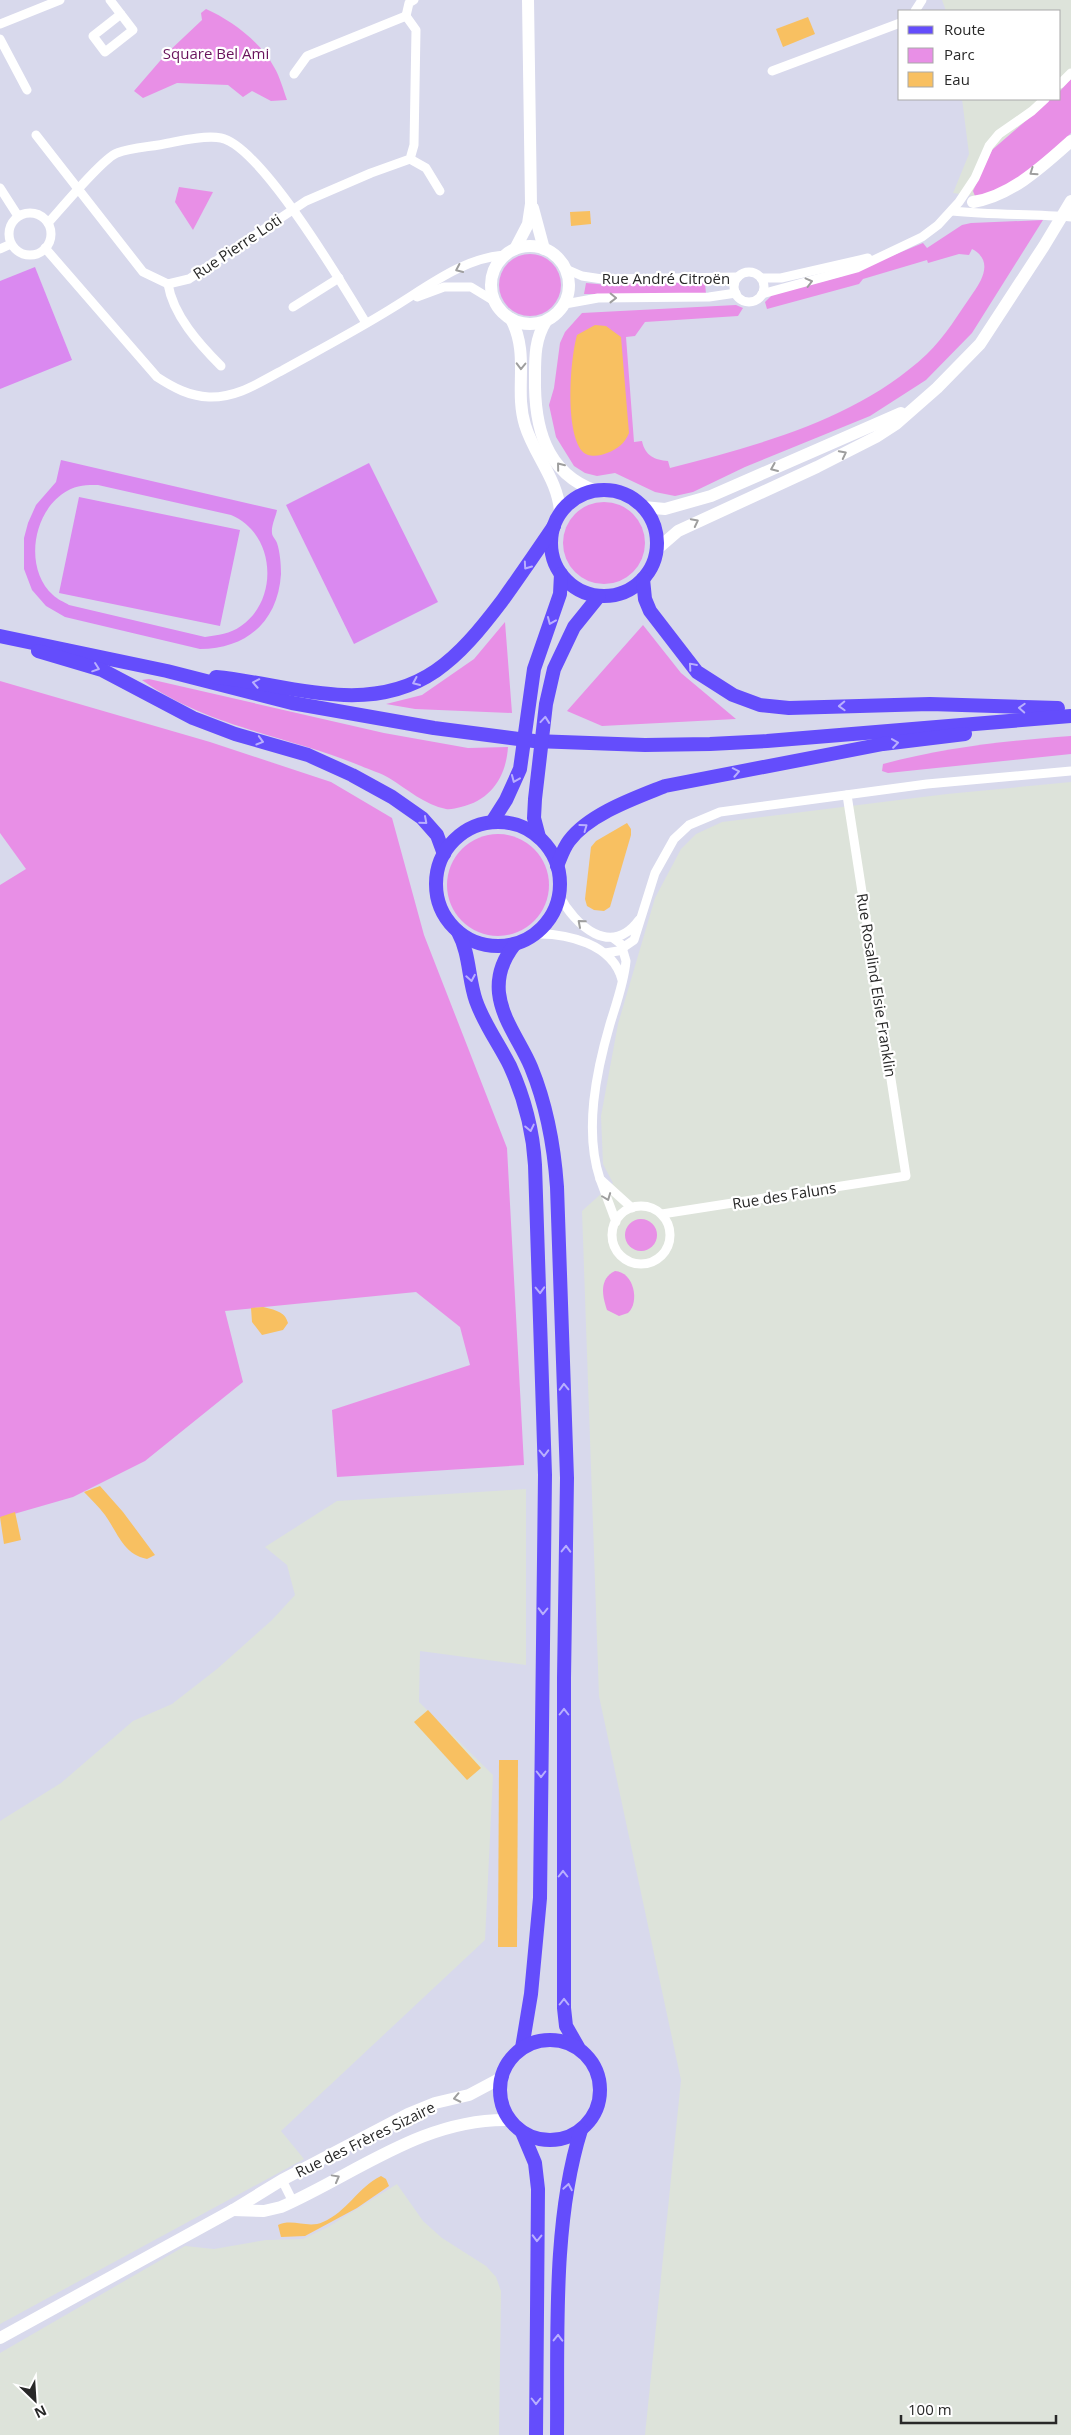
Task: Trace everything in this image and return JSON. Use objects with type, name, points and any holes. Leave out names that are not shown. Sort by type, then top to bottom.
[{"type":"main road","points":[[510,252],[525,247],[544,249],[560,260],[566,269],[569,286],[565,304],[560,311],[546,321],[528,324],[511,319],[501,311],[492,293],[492,276],[495,268],[510,252],[528,224],[531,204],[528,0]]},
{"type":"main road","points":[[973,202],[987,200],[1007,190],[1045,164],[1071,141]]},
{"type":"main road","points":[[656,550],[678,531],[817,467],[876,437],[896,424],[914,406],[937,388],[980,344],[1071,201]]},
{"type":"main road","points":[[531,204],[544,249]]},
{"type":"main road","points":[[511,319],[520,339],[522,350],[521,402],[524,423],[535,453],[557,492],[560,513]]},
{"type":"main road","points":[[546,321],[538,338],[535,358],[534,401],[538,427],[546,445],[562,470],[572,480],[596,491],[622,493],[643,507],[665,510],[711,496],[914,406]]},
{"type":"main road","points":[[167,672],[242,680],[319,694],[373,694],[405,686],[438,670],[466,647],[526,568],[554,526],[560,513],[576,498],[596,491]]},
{"type":"main road","points":[[561,574],[578,589],[599,596],[623,592],[643,579],[654,561],[656,550],[654,527],[643,507]]},
{"type":"main road","points":[[492,822],[506,800],[520,769],[534,669],[560,594],[561,574],[552,551],[554,526]]},
{"type":"main road","points":[[643,579],[645,598],[650,611],[696,672],[733,695],[760,705],[789,708],[930,704],[1043,709],[1071,707]]},
{"type":"main road","points":[[539,838],[534,818],[535,799],[551,679],[565,643],[585,611],[599,596]]},
{"type":"main road","points":[[0,636],[167,672],[292,703],[487,736],[578,744],[677,745],[768,742],[1071,716]]},
{"type":"main road","points":[[0,636],[57,658],[102,670],[174,709],[214,726],[322,760],[392,797],[422,818],[437,835],[444,854]]},
{"type":"main road","points":[[558,866],[565,847],[583,827],[632,799],[665,786],[883,744],[1071,722]]},
{"type":"main road","points":[[458,932],[470,940],[485,945],[515,944],[535,934],[551,917],[559,895],[560,880],[558,866],[548,848],[539,838],[517,825],[492,822],[479,825],[461,834],[444,854],[436,876],[437,898],[443,914],[458,932],[466,949],[477,1003],[509,1065],[523,1102],[532,1134],[535,1165],[545,1475],[540,1898],[531,1994],[522,2048]]},
{"type":"main road","points":[[515,944],[502,963],[499,983],[500,1002],[524,1052],[542,1099],[552,1141],[557,1187],[567,1478],[564,2008],[566,2026],[578,2047],[594,2065],[601,2088],[596,2112],[581,2130],[571,2168],[564,2208],[558,2305],[557,2435]]},
{"type":"main road","points":[[578,2047],[567,2042],[544,2040],[522,2048],[512,2056],[501,2078],[499,2092],[502,2107],[509,2120],[522,2132],[539,2139],[558,2140],[581,2130]]},
{"type":"main road","name":"Rue des Frères Sizaire","points":[[0,2338],[233,2210],[282,2180],[408,2114],[435,2103],[469,2095],[501,2078]]},
{"type":"main road","name":"Rue des Frères Sizaire","points":[[233,2210],[264,2211],[294,2202],[378,2155],[422,2136],[479,2122],[509,2120]]},
{"type":"main road","points":[[522,2132],[535,2163],[538,2189],[536,2435]]},
{"type":"street","points":[[0,24],[60,0]]},
{"type":"street","points":[[110,0],[133,30],[105,52],[93,36],[120,14]]},
{"type":"street","points":[[406,16],[410,3],[414,0]]},
{"type":"street","points":[[294,74],[307,56],[406,16]]},
{"type":"street","points":[[406,16],[416,30],[414,145],[410,159]]},
{"type":"street","points":[[772,71],[898,24]]},
{"type":"street","points":[[0,39],[27,90]]},
{"type":"street","points":[[1061,83],[1071,73]]},
{"type":"street","points":[[885,254],[781,278],[761,278],[749,272],[738,277],[735,285],[736,293],[747,301],[756,300],[762,294],[857,268],[922,237],[938,225],[959,202],[975,178],[989,146],[998,134],[1032,111],[1044,100]]},
{"type":"street","points":[[36,135],[143,272],[168,284],[170,297],[182,318],[221,366]]},
{"type":"street","points":[[48,223],[78,189],[115,153],[186,140],[222,138],[244,150],[264,170],[292,210],[339,186],[410,159]]},
{"type":"street","points":[[410,159],[426,168],[440,191]]},
{"type":"street","points":[[0,188],[18,216]]},
{"type":"street","points":[[959,202],[973,202],[989,214]]},
{"type":"street","name":"Rue Pierre Loti","points":[[168,284],[189,279],[292,210],[339,278],[366,323]]},
{"type":"street","points":[[952,211],[989,214],[1023,213],[1071,217]]},
{"type":"street","points":[[31,212],[38,214],[48,223],[51,236],[45,248],[40,252],[27,255],[15,249],[11,244],[9,232],[13,220],[18,216],[31,212]]},
{"type":"street","points":[[0,248],[11,244]]},
{"type":"street","points":[[45,248],[157,377],[176,389],[193,395],[211,397],[245,390],[366,323],[456,270],[481,259],[510,252]]},
{"type":"street","name":"Rue André Citroën","points":[[566,269],[582,276],[602,279],[738,277]]},
{"type":"street","points":[[294,307],[339,278]]},
{"type":"street","points":[[761,278],[764,286],[762,294]]},
{"type":"street","points":[[392,308],[444,287],[472,287],[494,300]]},
{"type":"street","name":"Rue André Citroën","points":[[565,304],[598,298],[691,298],[736,293]]},
{"type":"street","points":[[605,953],[624,949],[634,940],[662,856],[674,839],[689,825],[720,812],[927,784],[1071,771]]},
{"type":"street","name":"Rue Rosalind Elsie Franklin","points":[[847,795],[906,1176]]},
{"type":"street","points":[[559,895],[568,910],[589,930],[601,936],[613,938],[628,932],[641,918]]},
{"type":"street","points":[[535,934],[565,935],[605,953],[618,966],[622,980]]},
{"type":"street","points":[[613,938],[624,949],[626,961],[602,1050],[596,1086],[594,1126],[596,1167],[616,1222]]},
{"type":"street","name":"Rue des Faluns","points":[[662,1214],[906,1176]]},
{"type":"street","points":[[600,1179],[632,1208]]},
{"type":"street","points":[[646,1206],[662,1214],[669,1225],[668,1245],[662,1255],[644,1263],[632,1262],[619,1253],[613,1238],[616,1222],[620,1216],[632,1208],[646,1206]]},
{"type":"street","points":[[282,2180],[294,2202]]},
{"type":"shaded area","points":[[942,0],[1071,0],[1071,79],[1061,90],[1061,10],[946,10]]},
{"type":"shaded area","points":[[962,100],[1050,100],[992,150],[973,191],[975,196],[953,193],[969,154]]},
{"type":"shaded area","points":[[35,267],[72,360],[0,389],[0,281]]},
{"type":"shaded area","points":[[61,460],[277,510],[272,533],[279,550],[281,574],[279,591],[274,606],[257,630],[245,638],[217,648],[200,649],[65,617],[46,606],[32,590],[24,569],[24,538],[28,523],[36,505],[56,482]],"holes":[[[86,485],[98,485],[231,515],[246,524],[257,536],[264,551],[267,567],[267,584],[262,600],[254,614],[241,626],[224,634],[205,637],[69,605],[53,595],[44,584],[38,570],[35,555],[36,540],[46,511],[55,500],[67,491],[75,488]]]},
{"type":"shaded area","points":[[369,463],[438,602],[354,644],[286,505]]},
{"type":"shaded area","points":[[79,497],[240,530],[220,626],[59,593]]},
{"type":"shaded area","points":[[1071,782],[1071,2435],[645,2435],[681,2080],[599,1696],[582,1211],[613,1183],[603,1164],[601,1116],[618,1024],[655,898],[681,849],[696,834],[722,822],[947,794]]},
{"type":"shaded area","points":[[526,1489],[526,1665],[420,1651],[419,1702],[493,1775],[485,1940],[281,2131],[304,2159],[0,2324],[0,1821],[61,1783],[133,1721],[172,1704],[217,1669],[272,1620],[295,1595],[287,1565],[265,1547],[337,1501]]},
{"type":"shaded area","points":[[397,2184],[423,2221],[442,2238],[486,2266],[496,2277],[501,2291],[499,2435],[0,2435],[0,2353],[185,2246],[214,2249],[266,2240],[303,2239],[328,2227]]},
{"type":"green space","name":"Square Bel Ami","points":[[206,9],[245,33],[261,49],[276,71],[287,100],[271,101],[252,91],[243,97],[228,85],[177,83],[143,98],[134,91],[166,54],[202,20],[201,13]]},
{"type":"green space","points":[[1071,79],[1071,133],[1052,152],[1013,181],[987,194],[975,196],[973,191],[992,150],[1050,100],[1061,100],[1061,90]]},
{"type":"green space","points":[[179,187],[213,192],[193,230],[175,202]]},
{"type":"green space","points":[[1043,220],[972,333],[926,380],[870,416],[745,467],[693,492],[675,496],[655,492],[615,473],[597,476],[585,473],[574,466],[556,437],[549,405],[554,388],[560,343],[565,332],[582,313],[736,305],[743,308],[738,316],[645,322],[635,336],[626,337],[634,442],[642,441],[648,454],[659,460],[668,461],[670,468],[738,450],[806,427],[839,413],[900,377],[927,354],[952,325],[977,288],[983,276],[984,264],[978,253],[972,249],[969,255],[959,254],[928,263],[927,260],[863,279],[859,284],[767,309],[765,302],[772,295],[843,276],[923,243],[927,248],[962,225]]},
{"type":"green space","points":[[530,254],[542,256],[552,263],[559,273],[561,285],[559,297],[552,307],[542,314],[530,316],[518,314],[508,307],[501,297],[499,285],[501,273],[508,263],[518,256]]},
{"type":"green space","points":[[628,282],[705,283],[706,294],[584,294],[586,283],[619,286]]},
{"type":"green space","points":[[596,502],[612,502],[627,509],[638,520],[645,535],[642,559],[633,572],[612,584],[596,584],[581,577],[570,566],[563,551],[563,535],[570,520],[581,509]]},
{"type":"green space","points":[[505,622],[512,713],[415,709],[386,704],[422,695],[474,659]]},
{"type":"green space","points":[[643,625],[681,673],[736,719],[602,726],[567,711]]},
{"type":"green space","points":[[149,679],[384,733],[468,748],[508,747],[507,758],[500,777],[489,793],[472,804],[446,809],[423,800],[389,778],[375,772],[334,756],[221,720],[194,709],[167,696],[142,680]]},
{"type":"green space","points":[[0,681],[210,742],[331,782],[392,818],[424,935],[507,1148],[524,1465],[337,1477],[332,1410],[470,1365],[460,1327],[416,1292],[225,1311],[243,1382],[145,1461],[73,1497],[0,1518],[0,885],[26,869],[0,833]]},
{"type":"green space","points":[[1071,736],[1071,754],[888,773],[882,771],[883,764],[931,753],[1000,743]]},
{"type":"green space","points":[[498,834],[517,838],[534,849],[545,866],[549,885],[545,904],[534,921],[517,932],[498,936],[479,932],[462,921],[451,904],[447,885],[451,866],[462,849],[479,838]]},
{"type":"green space","points":[[641,1219],[647,1220],[652,1224],[656,1229],[656,1241],[652,1246],[647,1250],[641,1251],[635,1250],[630,1246],[626,1241],[625,1235],[626,1229],[630,1224],[635,1220]]},
{"type":"green space","points":[[615,1271],[627,1276],[631,1282],[634,1295],[632,1308],[628,1313],[619,1316],[607,1310],[603,1293],[606,1278]]},
{"type":"water","points":[[808,17],[815,34],[783,47],[776,29]]},
{"type":"water","points":[[590,211],[591,224],[571,226],[570,212]]},
{"type":"water","points":[[595,325],[606,326],[621,337],[629,433],[618,448],[594,456],[587,455],[582,451],[577,441],[573,428],[570,394],[572,361],[577,335]]},
{"type":"water","points":[[627,823],[631,829],[631,835],[610,907],[604,911],[594,910],[587,906],[585,899],[591,847],[596,841]]},
{"type":"water","points":[[263,1307],[278,1312],[287,1319],[288,1323],[283,1330],[262,1335],[252,1322],[251,1308]]},
{"type":"water","points":[[100,1486],[123,1512],[155,1555],[147,1559],[139,1556],[132,1553],[122,1542],[105,1515],[84,1492]]},
{"type":"water","points":[[15,1512],[21,1540],[4,1544],[0,1517]]},
{"type":"water","points":[[428,1710],[481,1768],[467,1780],[414,1722]]},
{"type":"water","points":[[499,1760],[518,1760],[517,1947],[498,1947]]},
{"type":"water","points":[[381,2176],[386,2179],[389,2186],[357,2208],[305,2236],[281,2237],[278,2225],[284,2223],[317,2224],[323,2222],[339,2212],[366,2186]]}]
